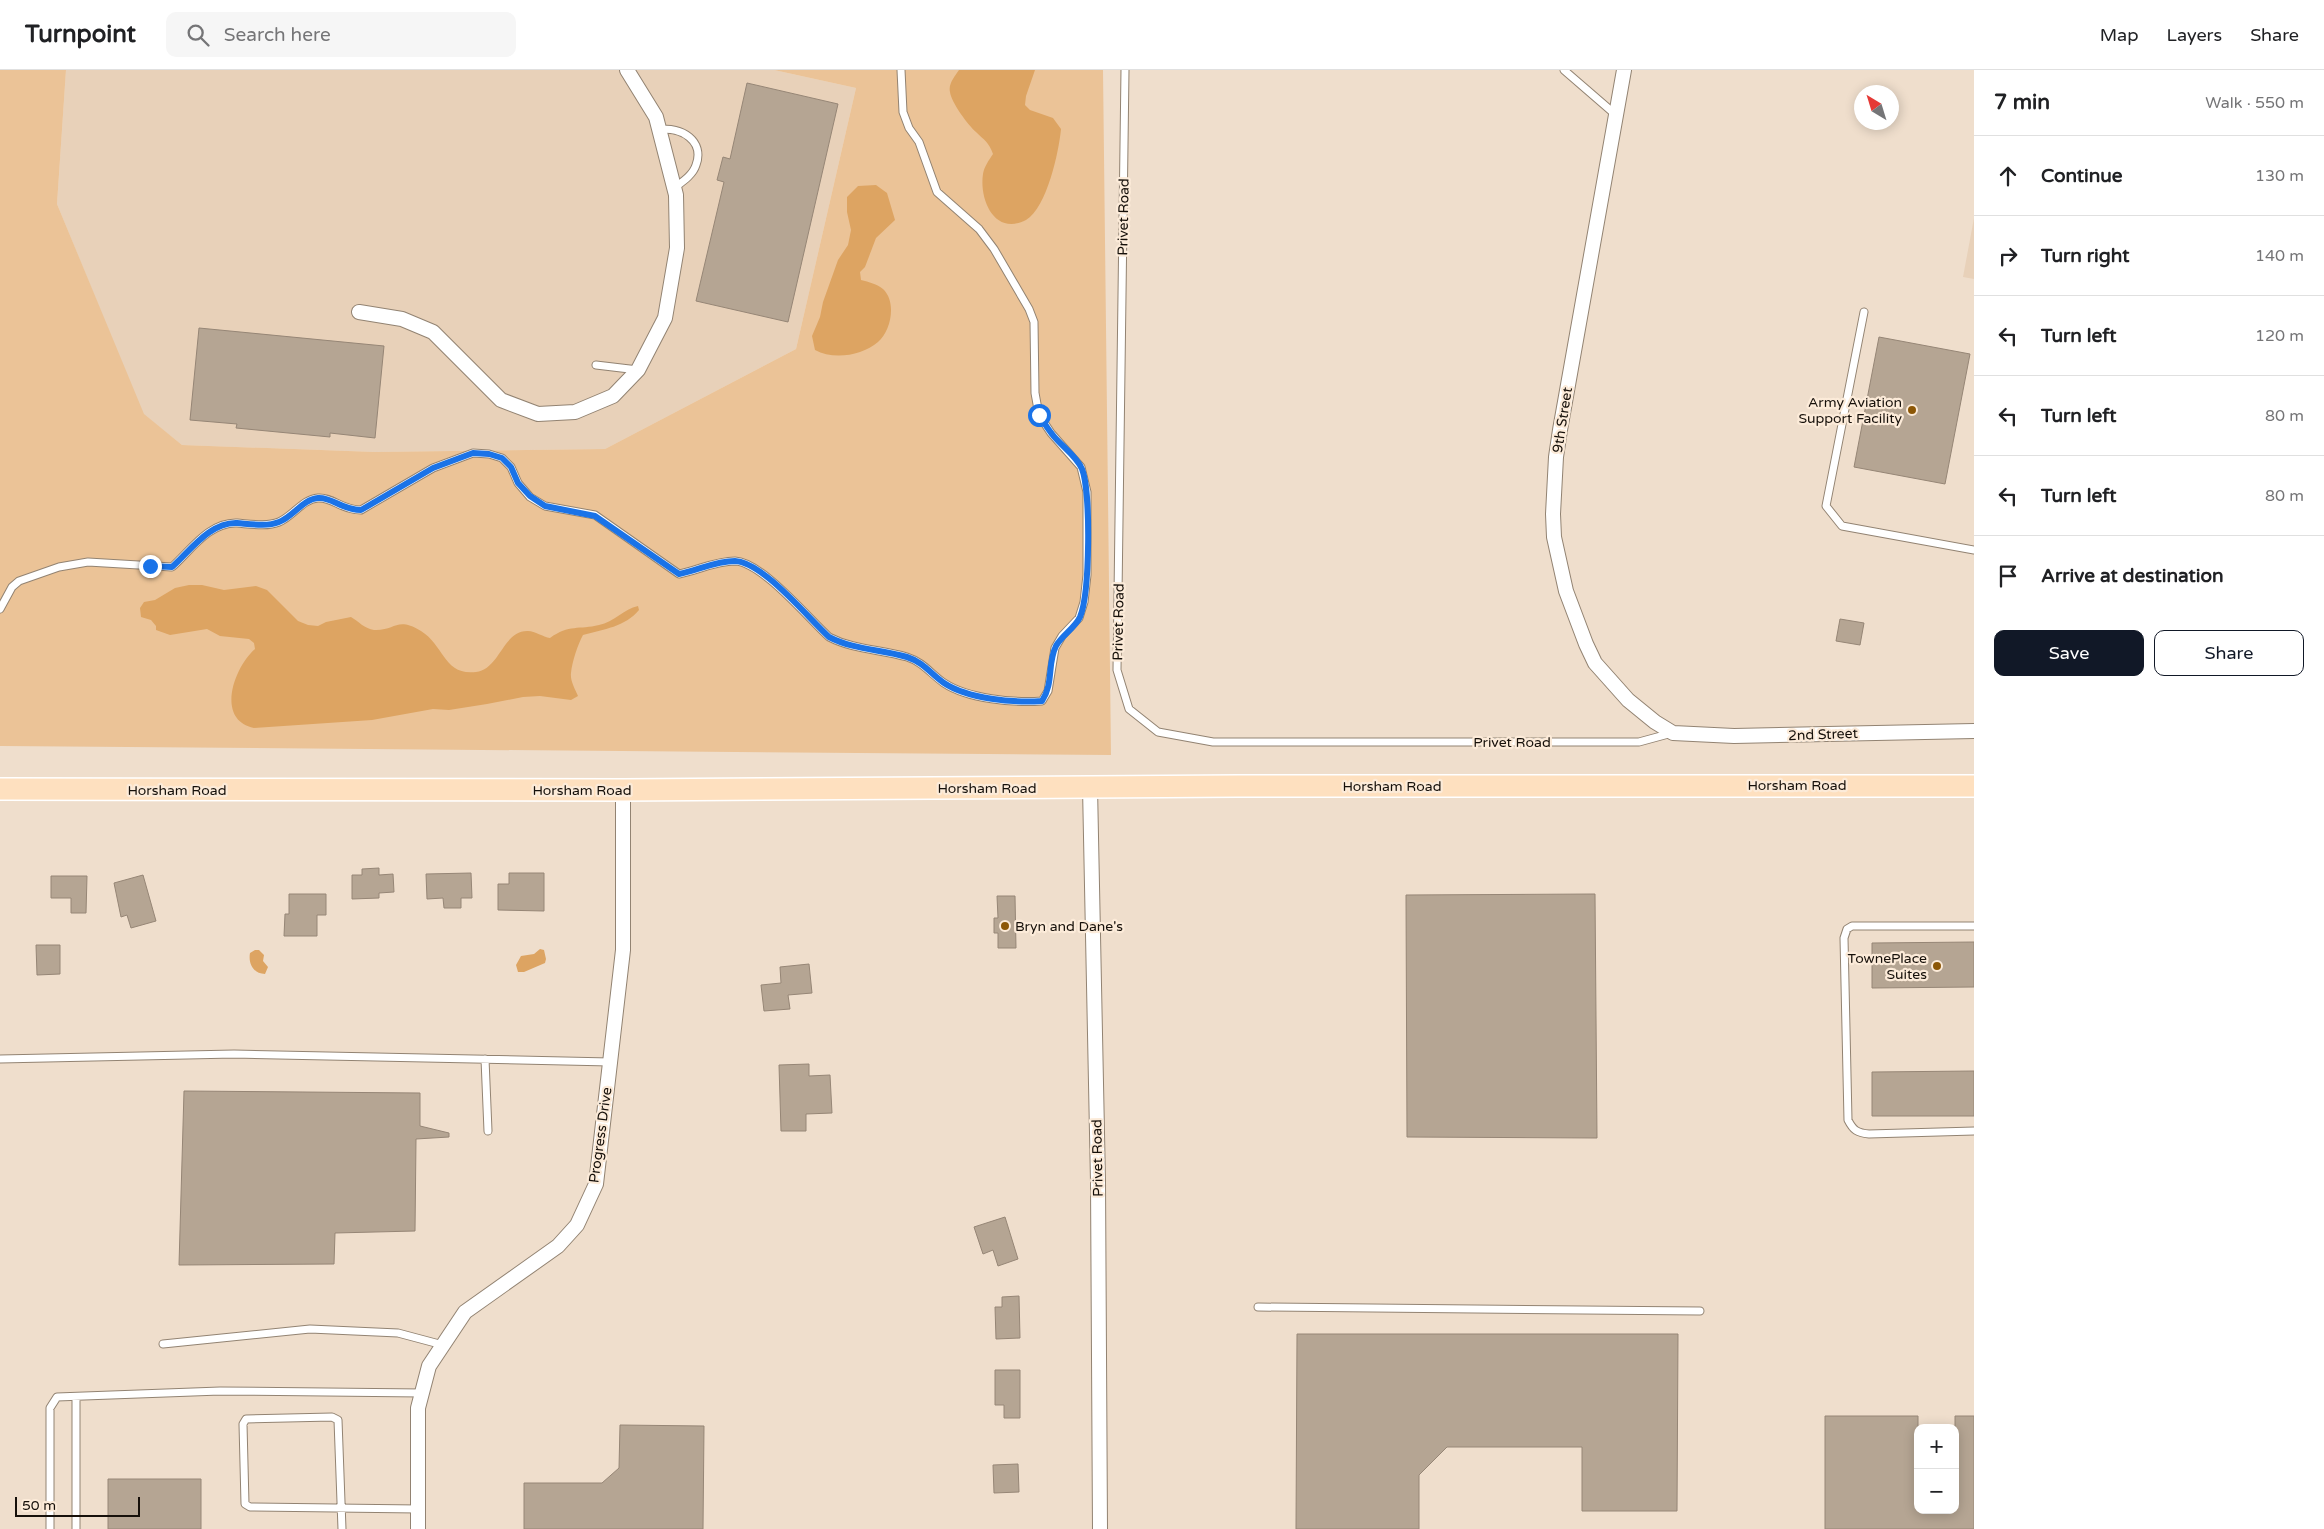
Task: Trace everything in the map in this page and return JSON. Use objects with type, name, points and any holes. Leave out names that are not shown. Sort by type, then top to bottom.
[{"type":"main road","name":"Horsham Road","points":[[0,789],[623,790],[1090,787],[1974,786]]},
{"type":"street","points":[[359,312],[402,319],[433,332],[501,400],[538,414],[575,412],[613,396],[638,370],[665,318],[678,248],[674,188],[656,117],[627,70]]},
{"type":"street","name":"9th Street","points":[[1624,70],[1556,457],[1552,514],[1554,537],[1566,591],[1586,644],[1595,662],[1628,700],[1673,733]]},
{"type":"street","name":"2nd Street","points":[[1673,733],[1734,736],[1974,731]]},
{"type":"street","name":"Privet Road","points":[[1090,787],[1098,1182],[1100,1529]]},
{"type":"street","name":"Progress Drive","points":[[418,1529],[418,1408],[429,1366],[465,1312],[558,1246],[577,1224],[596,1184],[623,950],[623,790]]},
{"type":"lane","points":[[0,608],[12,587],[29,576],[88,562],[172,567],[207,533],[221,525],[276,524],[288,518],[307,502],[315,498],[326,498],[348,510],[361,510],[433,468],[473,453],[489,454],[502,458],[511,467],[518,483],[530,496],[545,506],[595,516],[679,574],[721,563],[746,562],[762,572],[829,637],[842,644],[906,657],[921,662],[943,682],[957,690],[1010,701],[1042,701],[1048,691],[1055,648],[1062,636],[1079,618],[1084,602],[1087,575],[1087,492],[1081,467],[1051,433],[1039,415],[1035,393],[1034,322],[1029,309],[994,249],[979,228],[937,192],[919,142],[902,112],[901,70]]},
{"type":"lane","name":"Privet Road","points":[[1125,70],[1117,670],[1129,709],[1158,732],[1212,742],[1639,742],[1673,733]]},
{"type":"lane","points":[[1564,70],[1616,115]]},
{"type":"lane","points":[[659,130],[675,129],[686,133],[694,141],[698,153],[696,166],[686,179],[674,188]]},
{"type":"lane","points":[[1864,312],[1826,506],[1842,526],[1974,550]]},
{"type":"lane","points":[[596,365],[638,370]]},
{"type":"lane","points":[[1974,926],[1852,926],[1847,930],[1844,938],[1848,1120],[1851,1127],[1858,1133],[1869,1134],[1974,1131]]},
{"type":"lane","points":[[0,1059],[234,1054],[610,1062]]},
{"type":"lane","points":[[485,1060],[488,1131]]},
{"type":"lane","points":[[1258,1307],[1700,1311]]},
{"type":"lane","points":[[163,1344],[310,1328],[398,1333],[443,1345]]},
{"type":"lane","points":[[50,1529],[50,1408],[57,1397],[220,1391],[422,1393]]},
{"type":"lane","points":[[76,1396],[76,1529]]},
{"type":"lane","points":[[342,1529],[342,1508],[338,1420],[332,1417],[246,1419],[243,1424],[245,1504],[250,1507],[342,1508],[418,1509]]},
{"type":"shaded area","points":[[0,70],[66,70],[57,204],[144,414],[182,445],[375,452],[605,449],[796,349],[856,88],[774,70],[1103,70],[1111,755],[0,746]]},
{"type":"shaded area","points":[[66,70],[774,70],[856,88],[796,349],[605,449],[375,452],[182,445],[143,414],[57,204]]},
{"type":"shaded area","points":[[959,70],[1035,70],[1026,96],[1025,105],[1030,110],[1053,118],[1061,129],[1055,164],[1046,192],[1033,214],[1026,220],[1015,224],[1006,223],[991,213],[982,184],[983,174],[993,154],[988,144],[965,119],[951,96],[950,86]]},
{"type":"shaded area","points":[[876,185],[887,193],[895,220],[876,238],[865,267],[860,272],[861,280],[878,286],[887,295],[891,309],[889,324],[883,337],[864,351],[839,356],[822,353],[815,350],[812,336],[838,260],[848,245],[851,230],[847,212],[847,197],[858,186]]},
{"type":"shaded area","points":[[1974,218],[1974,279],[1963,277]]},
{"type":"shaded area","points":[[202,585],[224,590],[256,586],[267,590],[298,621],[308,625],[318,626],[326,622],[351,617],[365,627],[374,630],[381,630],[401,624],[413,627],[429,637],[451,664],[465,672],[476,672],[491,664],[507,643],[520,632],[531,631],[550,638],[569,629],[604,623],[638,606],[639,610],[621,624],[583,635],[571,673],[572,682],[578,696],[571,700],[540,696],[523,697],[449,710],[433,709],[372,720],[254,728],[242,723],[235,715],[232,704],[232,692],[240,668],[255,649],[254,643],[249,639],[220,636],[207,629],[170,635],[156,630],[156,626],[151,620],[141,617],[140,608],[144,602],[155,600],[175,588]]},
{"type":"shaded area","points":[[540,949],[544,950],[545,963],[524,972],[518,972],[516,965],[521,956],[534,954]]},
{"type":"shaded area","points":[[259,950],[264,955],[263,961],[268,967],[265,974],[255,970],[251,964],[250,953]]},
{"type":"building","points":[[747,83],[838,104],[788,322],[696,301],[724,182],[717,180],[723,157],[730,159]]},
{"type":"building","points":[[199,328],[384,346],[375,438],[330,433],[330,437],[236,428],[237,424],[190,420]]},
{"type":"building","name":"Army Aviation Support Facility","points":[[1879,337],[1970,354],[1945,484],[1854,467]]},
{"type":"building","points":[[1840,619],[1864,623],[1860,645],[1836,641]]},
{"type":"building","points":[[379,868],[379,875],[393,874],[394,892],[379,893],[379,898],[352,899],[352,875],[362,875],[362,869]]},
{"type":"building","points":[[471,873],[472,898],[461,898],[461,908],[444,908],[443,898],[427,899],[426,874]]},
{"type":"building","points":[[509,873],[544,873],[544,911],[498,910],[498,884],[509,884]]},
{"type":"building","points":[[143,875],[156,921],[131,928],[127,915],[121,917],[114,883]]},
{"type":"building","points":[[51,876],[87,876],[86,913],[71,913],[71,898],[51,898]]},
{"type":"building","points":[[289,894],[326,894],[326,915],[317,915],[317,936],[284,936],[285,914],[289,914]]},
{"type":"building","points":[[1595,894],[1597,1138],[1407,1137],[1406,895]]},
{"type":"building","name":"Bryn and Dane's","points":[[997,896],[1015,896],[1016,948],[998,948],[998,933],[994,933],[994,918],[998,918]]},
{"type":"building","points":[[1974,942],[1974,987],[1872,988],[1872,943]]},
{"type":"building","points":[[36,945],[60,945],[60,974],[37,975]]},
{"type":"building","points":[[809,964],[812,993],[788,995],[790,1009],[764,1011],[761,985],[781,983],[780,967]]},
{"type":"building","points":[[809,1064],[809,1076],[830,1075],[832,1113],[806,1114],[806,1131],[781,1131],[779,1065]]},
{"type":"building","points":[[1974,1071],[1974,1116],[1872,1116],[1872,1072]]},
{"type":"building","points":[[184,1091],[420,1093],[420,1126],[449,1133],[449,1137],[416,1139],[415,1231],[335,1233],[334,1264],[179,1265]]},
{"type":"building","points":[[1005,1217],[1018,1259],[998,1266],[993,1250],[983,1254],[974,1227]]},
{"type":"building","points":[[1019,1296],[1020,1338],[996,1339],[995,1307],[1002,1307],[1002,1297]]},
{"type":"building","points":[[1297,1334],[1678,1334],[1677,1511],[1582,1511],[1582,1447],[1447,1447],[1419,1475],[1419,1529],[1296,1529]]},
{"type":"building","points":[[995,1370],[1020,1370],[1020,1418],[1004,1418],[1004,1405],[995,1405]]},
{"type":"building","points":[[1825,1416],[1918,1416],[1918,1424],[1914,1424],[1914,1514],[1959,1514],[1959,1424],[1955,1424],[1955,1416],[1974,1416],[1974,1529],[1825,1529]]},
{"type":"building","points":[[620,1425],[704,1426],[703,1529],[524,1529],[524,1483],[602,1483],[619,1468]]},
{"type":"building","points":[[1018,1464],[1019,1492],[994,1493],[993,1465]]},
{"type":"building","points":[[108,1479],[201,1479],[201,1529],[108,1529]]},
{"type":"place","name":"Army Aviation Support Facility","points":[[1912,410]]},
{"type":"place","name":"Bryn and Dane's","points":[[1005,926]]},
{"type":"place","name":"TownePlace Suites","points":[[1937,966]]},
{"type":"route","points":[[150,566],[172,567],[207,533],[221,525],[236,523],[247,525],[276,524],[288,518],[307,502],[315,498],[326,498],[348,510],[361,510],[433,468],[473,453],[489,454],[502,458],[511,467],[518,483],[530,496],[545,506],[595,516],[668,564],[679,574],[721,563],[746,562],[762,572],[829,637],[842,644],[906,657],[921,662],[943,682],[957,690],[1010,701],[1042,701],[1048,691],[1055,648],[1062,636],[1079,618],[1084,602],[1087,575],[1087,492],[1081,467],[1051,433],[1039,415]]}]
